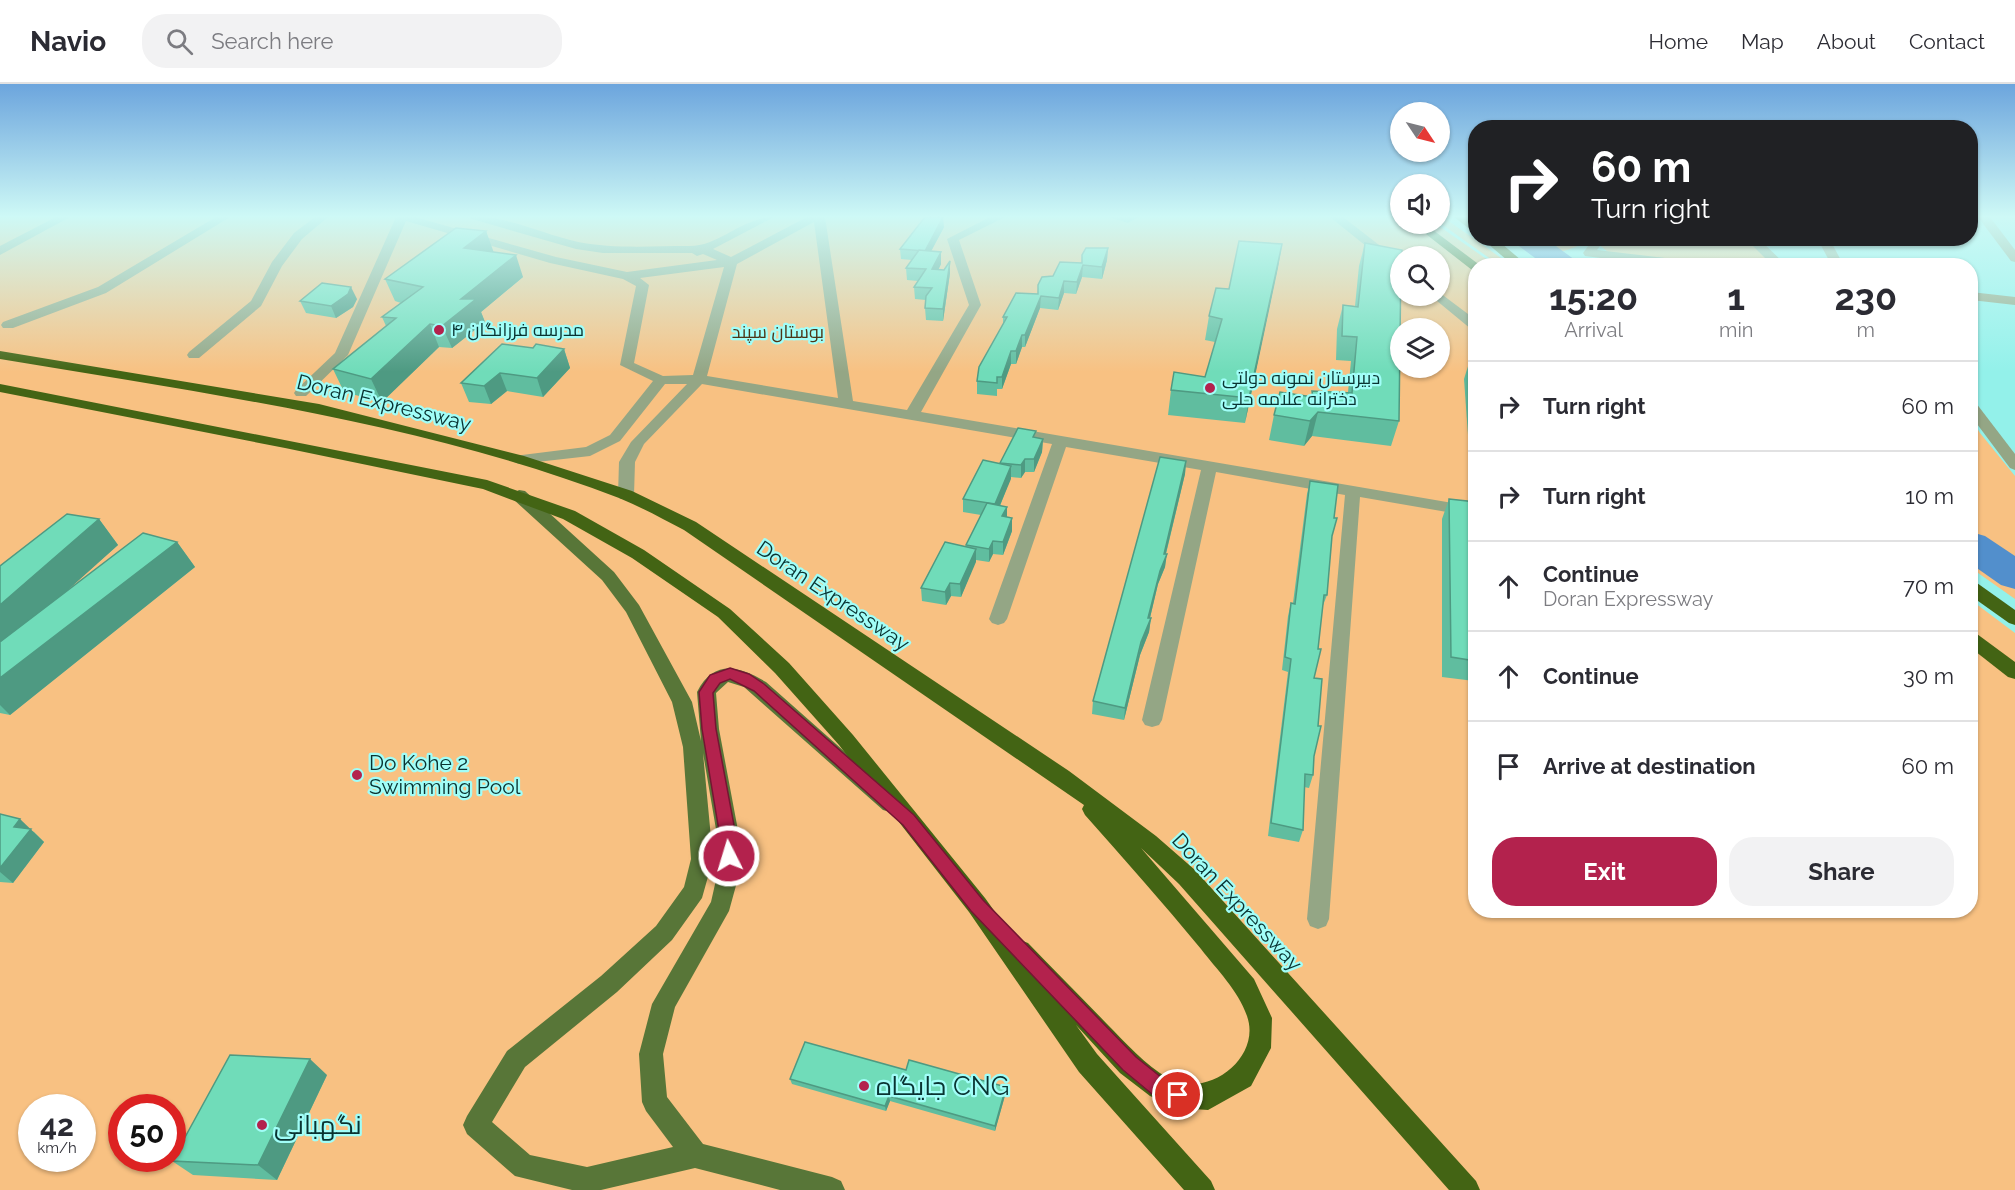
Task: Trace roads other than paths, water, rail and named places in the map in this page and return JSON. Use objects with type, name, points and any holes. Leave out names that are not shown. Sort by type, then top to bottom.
[{"type":"highway","name":"Doran Expressway","points":[[0,355],[320,408],[519,459],[626,495],[690,526],[1062,777],[1149,842],[1187,877],[1467,1190]]},
{"type":"highway","points":[[0,388],[285,442],[487,485],[569,515],[638,554],[724,613],[783,668],[846,740],[977,905],[1088,1063],[1202,1190]]},
{"type":"highway","points":[[1978,592],[2015,619]]},
{"type":"highway","points":[[1978,644],[2015,672]]},
{"type":"highway","points":[[977,905],[1129,1064],[1159,1087],[1178,1095],[1208,1097],[1242,1077],[1259,1048],[1260,1018],[1246,987],[1166,890],[1062,777]]},
{"type":"main road","points":[[519,495],[608,576],[633,609],[682,702],[693,747],[702,859],[694,891],[664,933],[609,984],[516,1059],[476,1125],[524,1167],[587,1180],[695,1155],[832,1190]]},
{"type":"main road","points":[[695,1155],[655,1102],[651,1054],[664,1004],[721,904],[729,871],[729,841],[709,729],[706,692],[715,679],[730,673],[759,687],[908,820]]},
{"type":"street","points":[[8,325],[102,290],[138,269]]},
{"type":"street","points":[[194,355],[256,303],[274,269]]},
{"type":"street","points":[[301,393],[341,355],[380,269]]},
{"type":"street","points":[[593,269],[627,276],[643,285],[627,365],[661,380],[699,379],[1468,511]]},
{"type":"street","points":[[620,269],[627,276]]},
{"type":"street","points":[[627,276],[649,269]]},
{"type":"street","points":[[627,276],[682,269]]},
{"type":"street","points":[[626,495],[627,462],[638,442],[699,379],[729,269]]},
{"type":"street","points":[[825,269],[846,404]]},
{"type":"street","points":[[912,415],[975,305],[963,269]]},
{"type":"street","points":[[1978,297],[2015,301]]},
{"type":"street","points":[[1450,306],[1468,320]]},
{"type":"street","points":[[519,459],[590,451],[615,438],[661,380]]},
{"type":"street","points":[[1978,415],[2015,465]]},
{"type":"street","points":[[998,619],[1061,440]]},
{"type":"street","points":[[1152,720],[1210,465]]},
{"type":"street","points":[[1318,919],[1353,490]]},
{"type":"waterway","points":[[1978,550],[2015,575]]},
{"type":"place","name":"مدرسه فرزانگان ۴","points":[[439,330]]},
{"type":"place","name":"دبیرستان نمونه دولتی دخترانه علامه حلی","points":[[1210,388]]},
{"type":"place","name":"Do Kohe 2 Swimming Pool","points":[[357,775]]},
{"type":"place","name":"جایگاه CNG","points":[[864,1086]]},
{"type":"place","name":"نگهبانی","points":[[262,1125]]},
{"type":"park label","name":"بوستان سپند","points":[[778,332]]}]
